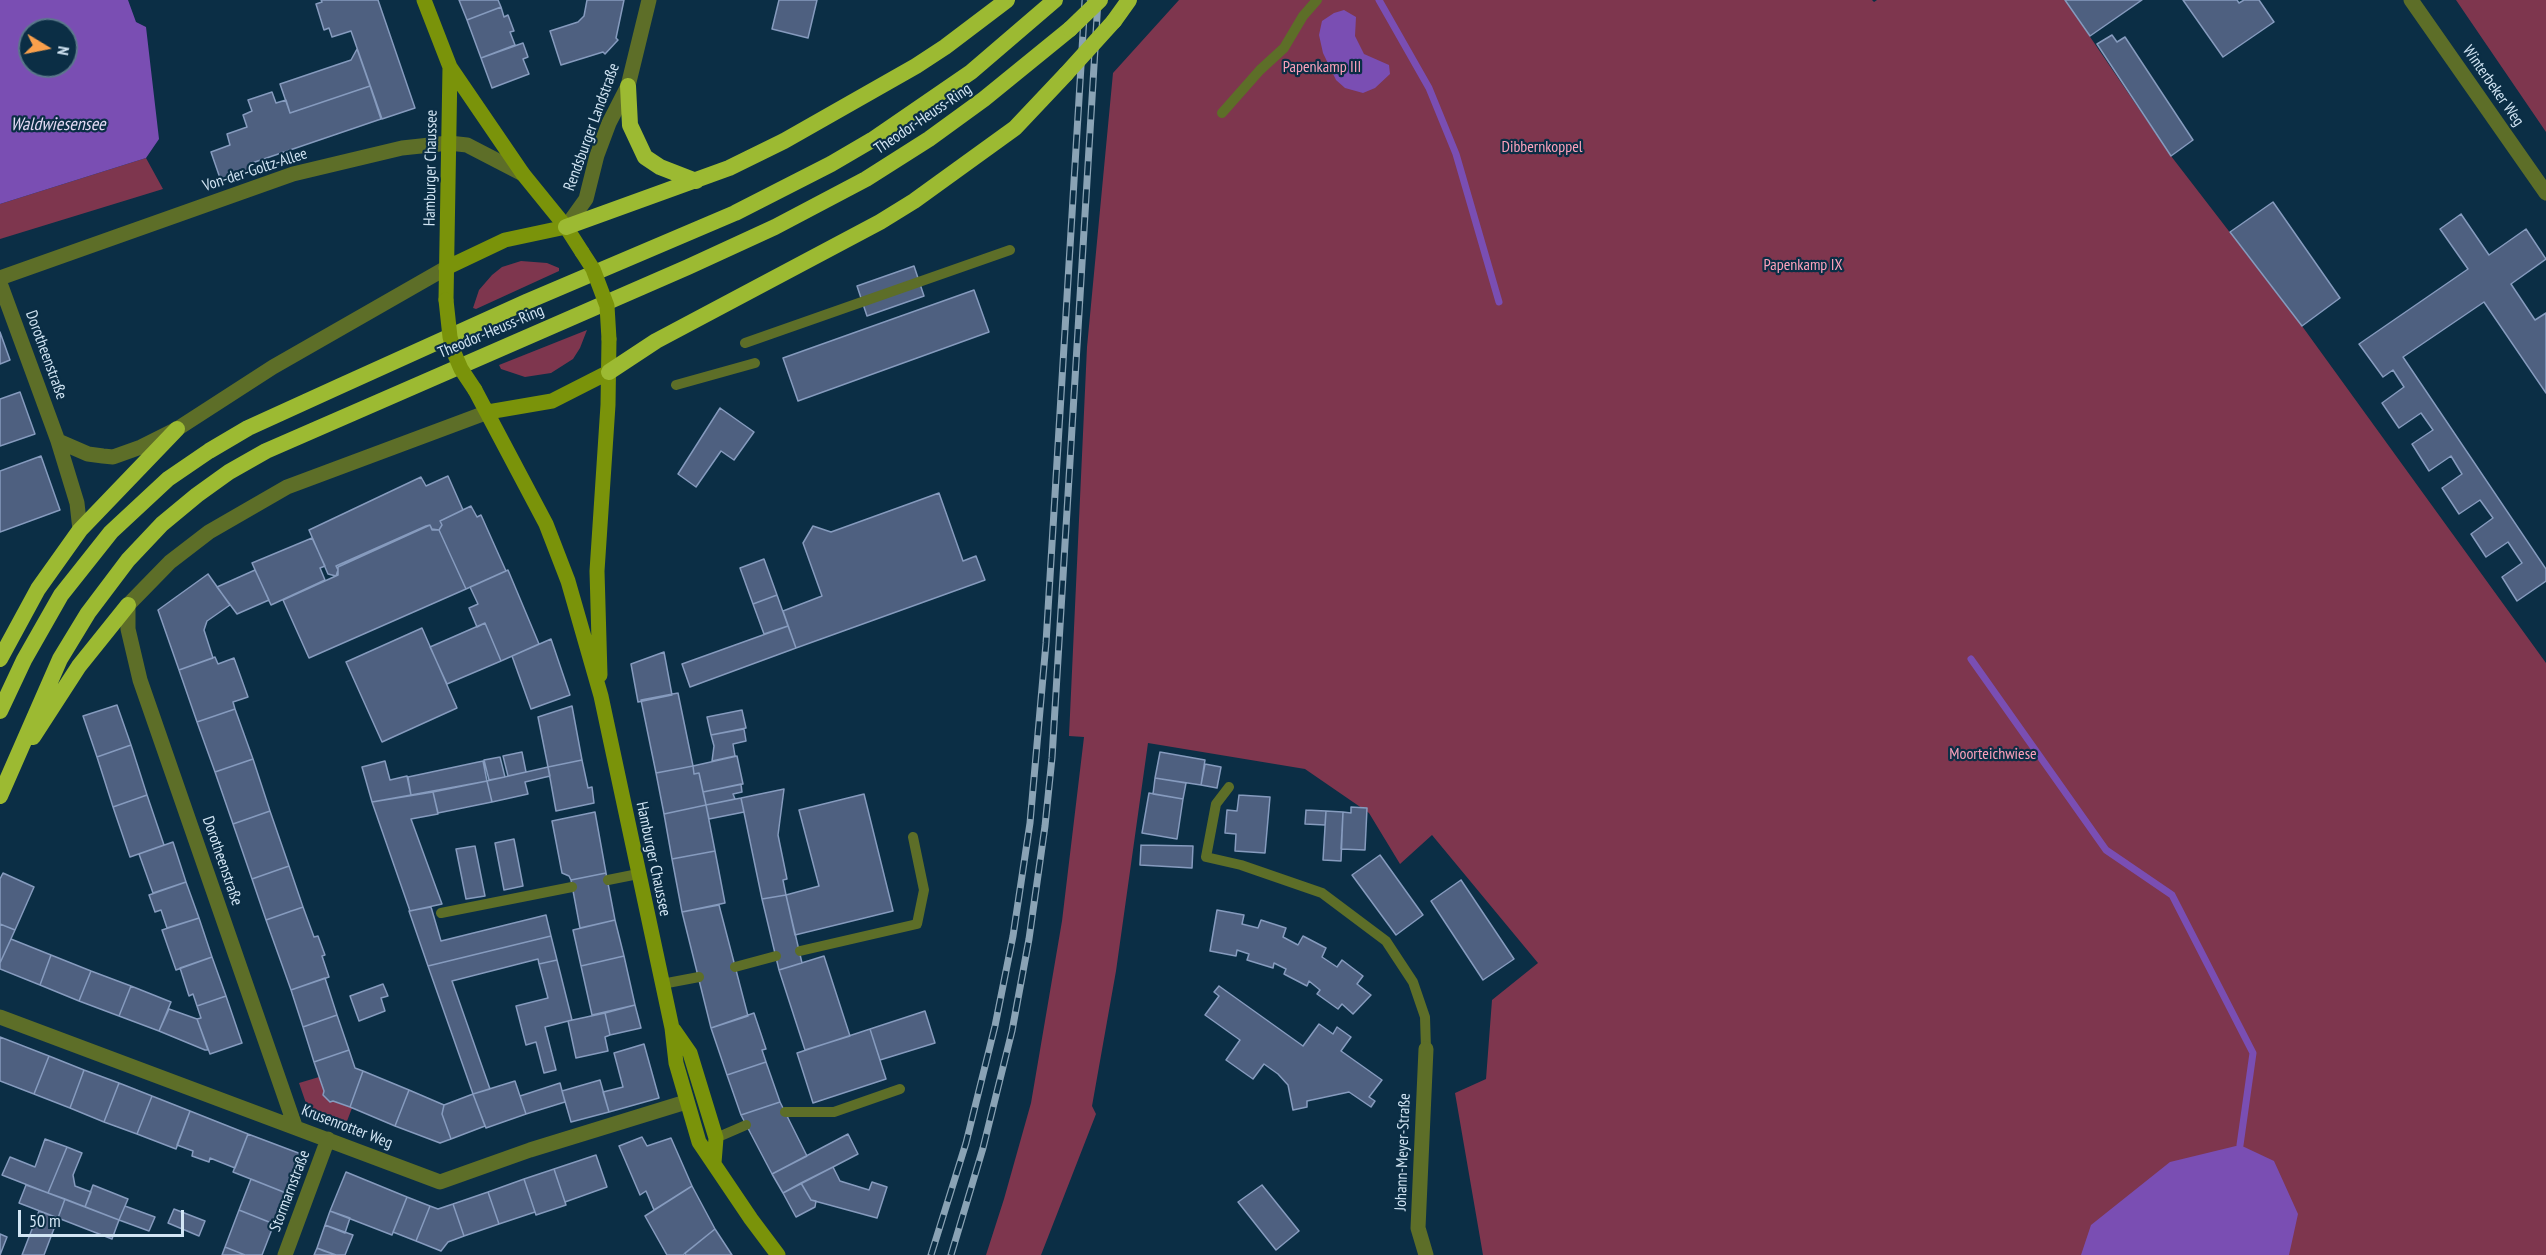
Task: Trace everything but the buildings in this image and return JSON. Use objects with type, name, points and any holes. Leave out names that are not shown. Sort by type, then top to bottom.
[{"type":"highway","points":[[566,226],[696,181],[763,152],[868,94],[945,47],[1007,0]]},
{"type":"highway","name":"Theodor-Heuss-Ring","points":[[0,711],[24,660],[61,595],[111,532],[168,479],[193,462],[248,428],[526,302],[735,213],[831,164],[881,134],[971,72],[1054,0]]},
{"type":"highway","name":"Theodor-Heuss-Ring","points":[[0,796],[60,659],[106,587],[162,524],[229,472],[266,451],[358,409],[775,227],[866,179],[929,139],[1000,87],[1070,29],[1100,0]]},
{"type":"highway","points":[[609,372],[656,341],[880,222],[914,201],[1014,128],[1114,21],[1129,0]]},
{"type":"highway","points":[[628,86],[630,125],[645,157],[660,167],[696,181]]},
{"type":"highway","points":[[0,659],[38,589],[80,530],[177,429]]},
{"type":"highway","points":[[8,775],[79,666],[128,605]]},
{"type":"main road","name":"Hamburger Chaussee","points":[[424,0],[450,67],[523,174],[566,226],[592,269],[607,306],[609,372],[597,571],[601,696]]},
{"type":"main road","name":"Hamburger Chaussee","points":[[450,67],[446,268],[446,300],[450,337],[461,369],[476,390],[546,524],[568,581],[601,696],[672,1028],[676,1063],[699,1142],[778,1255]]},
{"type":"main road","points":[[446,268],[505,240],[566,226]]},
{"type":"main road","points":[[488,412],[552,401],[609,372]]},
{"type":"main road","name":"Hamburger Chaussee","points":[[672,1028],[690,1053],[716,1138],[714,1163]]},
{"type":"street","name":"Rendsburger Landstraße","points":[[566,226],[586,199],[597,155],[609,123],[628,86],[649,0]]},
{"type":"street","name":"Winterbeker Weg","points":[[2411,0],[2546,193]]},
{"type":"street","name":"Von-der-Goltz-Allee","points":[[0,281],[293,174],[402,148],[449,143],[466,145],[523,174]]},
{"type":"street","points":[[58,441],[88,454],[113,457],[177,429],[273,367],[446,268]]},
{"type":"street","name":"Dorotheenstraße","points":[[0,281],[58,441],[77,503],[80,530]]},
{"type":"street","points":[[128,605],[170,562],[209,532],[287,487],[488,412]]},
{"type":"street","name":"Dorotheenstraße","points":[[128,605],[129,629],[140,680],[295,1126]]},
{"type":"street","name":"Krusenrotter Weg","points":[[0,1017],[440,1182],[530,1150],[686,1102]]},
{"type":"street","name":"Johann-Meyer-Straße","points":[[1426,1049],[1418,1227],[1426,1255]]},
{"type":"street","name":"Stormarnstraße","points":[[285,1255],[328,1139]]},
{"type":"lane","points":[[1222,113],[1260,70],[1284,48],[1303,16],[1317,0]]},
{"type":"lane","points":[[745,343],[1010,250]]},
{"type":"lane","points":[[676,385],[754,363]]},
{"type":"lane","points":[[1229,787],[1216,804],[1206,857],[1241,865],[1322,893],[1386,941],[1416,991],[1425,1017],[1426,1049]]},
{"type":"lane","points":[[800,951],[917,924],[924,890],[913,837]]},
{"type":"lane","points":[[608,880],[638,874]]},
{"type":"lane","points":[[441,913],[572,887]]},
{"type":"lane","points":[[735,967],[776,956]]},
{"type":"lane","points":[[662,984],[699,977]]},
{"type":"lane","points":[[785,1112],[834,1112],[900,1089]]},
{"type":"lane","points":[[716,1138],[746,1125]]},
{"type":"green space","name":"Moorteichwiese","points":[[1179,0],[1872,0],[1874,2],[1877,0],[2065,0],[2171,156],[2302,326],[2546,663],[2546,1255],[1483,1255],[1455,1093],[1486,1079],[1492,1000],[1538,963],[1432,835],[1400,864],[1369,813],[1305,769],[1148,743],[1116,971],[1092,1106],[1096,1114],[1041,1255],[986,1255],[1031,1103],[1062,921],[1084,737],[1069,736],[1087,347],[1113,73]]},
{"type":"green space","points":[[2456,0],[2546,0],[2546,132]]},
{"type":"green space","points":[[146,158],[163,189],[0,239],[0,204]]},
{"type":"green space","points":[[521,261],[547,263],[559,268],[559,271],[476,309],[473,308],[479,290],[492,275],[502,267]]},
{"type":"green space","points":[[587,330],[573,359],[551,373],[525,377],[501,369],[499,365]]},
{"type":"green space","points":[[319,1077],[324,1091],[323,1095],[330,1102],[352,1108],[344,1129],[315,1117],[308,1109],[299,1083]]},
{"type":"water","name":"Waldwiesensee","points":[[0,0],[128,0],[136,22],[146,27],[159,139],[146,158],[0,204]]},
{"type":"water","points":[[1344,10],[1356,17],[1355,36],[1364,54],[1389,65],[1390,74],[1375,88],[1363,93],[1345,88],[1336,80],[1323,53],[1319,35],[1322,21]]},
{"type":"water","points":[[2240,1145],[2274,1161],[2298,1214],[2289,1255],[2081,1255],[2091,1225],[2170,1162]]},
{"type":"waterway","points":[[1379,0],[1429,88],[1456,154],[1499,302]]},
{"type":"waterway","points":[[1971,659],[2106,850],[2172,895],[2253,1053],[2240,1145]]},
{"type":"railway","points":[[931,1255],[966,1143],[995,1026],[1013,936],[1030,823],[1046,643],[1085,0]]},
{"type":"railway","points":[[951,1255],[983,1148],[1012,1031],[1029,939],[1045,826],[1052,758],[1098,0]]},
{"type":"park label","name":"Papenkamp III","points":[[1322,67]]},
{"type":"park label","name":"Dibbernkoppel","points":[[1542,147]]},
{"type":"park label","name":"Papenkamp IX","points":[[1803,265]]}]
